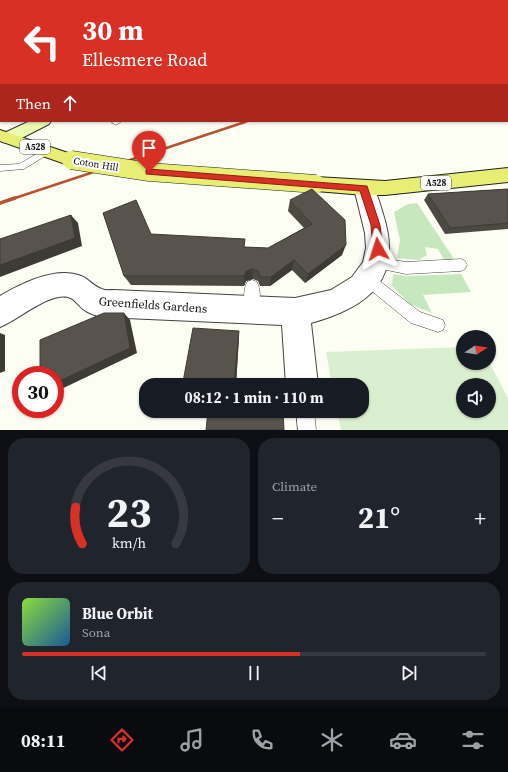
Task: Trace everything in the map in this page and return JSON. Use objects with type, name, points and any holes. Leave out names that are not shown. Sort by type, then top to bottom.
[{"type":"main road","points":[[4,136],[41,122]]},
{"type":"main road","name":"Coton Hill","points":[[4,136],[71,160],[149,172],[364,188]]},
{"type":"main road","name":"A528","points":[[364,188],[385,188],[508,175]]},
{"type":"street","points":[[364,188],[376,225],[378,249],[372,271]]},
{"type":"street","name":"Greenfields Gardens","points":[[0,313],[7,306],[25,297],[56,287],[72,285],[84,292],[94,301],[114,304],[252,298],[295,312],[312,310],[334,302],[356,290],[372,271]]},
{"type":"street","points":[[295,312],[302,378]]},
{"type":"lane","points":[[0,168],[21,167],[47,151]]},
{"type":"lane","points":[[372,271],[461,265]]},
{"type":"lane","points":[[372,271],[416,318],[438,325]]},
{"type":"lane","points":[[306,418],[307,430]]},
{"type":"green space","points":[[417,203],[454,259],[449,261],[443,258],[438,249],[425,247],[427,255],[419,260],[397,258],[400,240],[394,212],[408,204]]},
{"type":"green space","points":[[393,274],[406,276],[461,274],[471,292],[423,295],[432,313],[410,304],[392,286]]},
{"type":"green space","points":[[456,347],[456,370],[493,370],[508,398],[508,430],[341,430],[338,418],[369,418],[369,378],[331,378],[326,352]]},
{"type":"building","points":[[312,189],[345,220],[346,245],[308,274],[294,260],[271,277],[260,277],[258,271],[252,269],[246,271],[244,276],[124,276],[103,213],[136,200],[151,234],[245,239],[244,247],[268,248],[312,224],[290,200]]},
{"type":"building","points":[[508,189],[508,223],[450,228],[428,194]]},
{"type":"building","points":[[71,215],[75,238],[0,265],[0,239]]},
{"type":"building","points":[[104,313],[124,313],[130,348],[64,379],[64,366],[40,366],[40,340]]},
{"type":"building","points":[[193,328],[239,331],[235,378],[184,378]]},
{"type":"building","points":[[207,418],[283,418],[284,430],[206,430]]},
{"type":"railway","points":[[12,199],[245,122]]},
{"type":"railway","points":[[0,203],[12,199]]},
{"type":"route","points":[[149,172],[364,188],[376,225],[378,249]]}]
